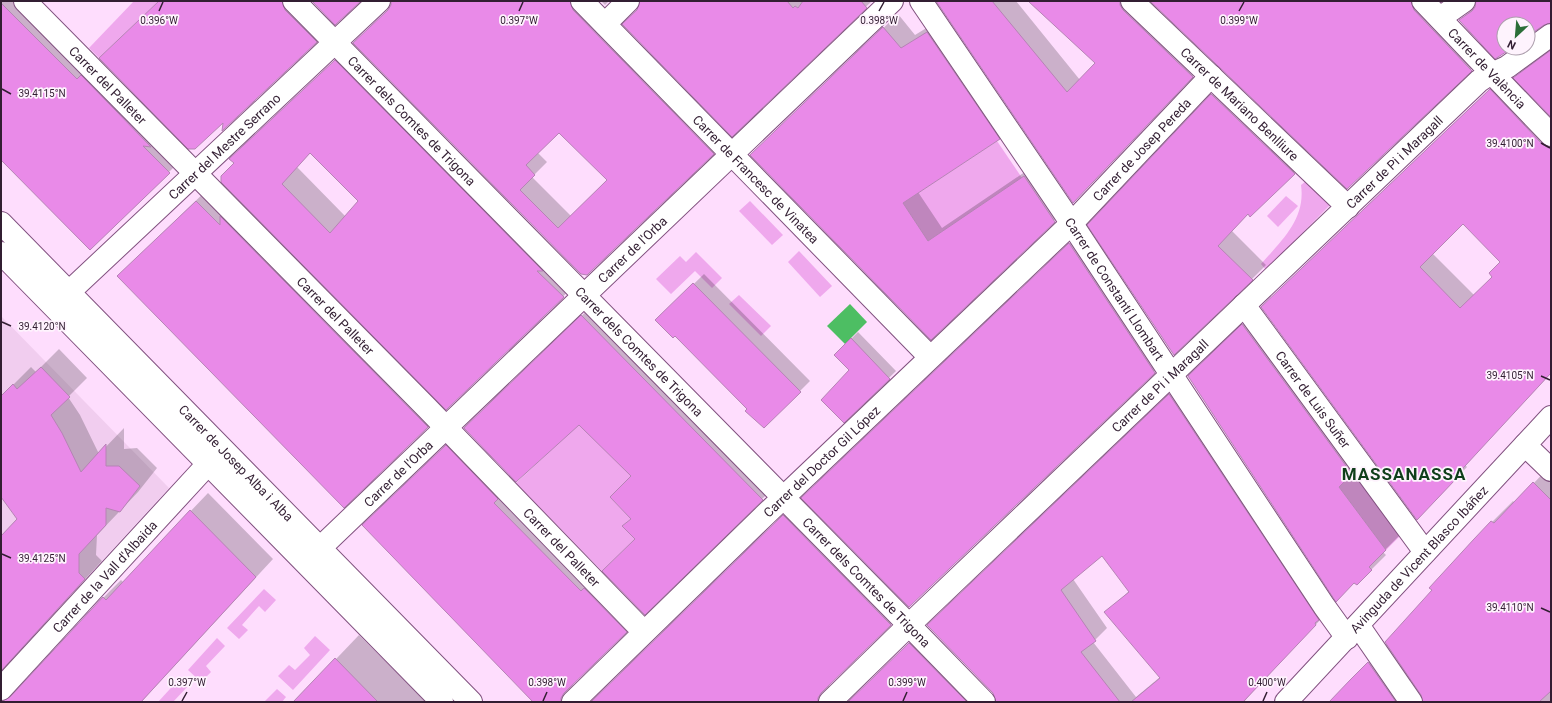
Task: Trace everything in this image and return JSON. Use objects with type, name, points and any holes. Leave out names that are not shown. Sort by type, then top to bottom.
[{"type":"street","name":"Carrer del Palleter","points":[[25,1],[446,428],[644,632]]},
{"type":"street","name":"Carrer dels Comtes de Trigona","points":[[294,1],[984,702]]},
{"type":"street","name":"Carrer del Mestre Serrano","points":[[69,292],[379,1]]},
{"type":"street","name":"Carrer de Francesc de Vinatea","points":[[582,1],[930,357]]},
{"type":"street","points":[[604,24],[628,1]]},
{"type":"street","name":"Carrer de l'Orba","points":[[320,548],[892,1]]},
{"type":"street","name":"Carrer de Constantí Llombart","points":[[921,1],[1072,222],[1324,606],[1352,631],[1411,702]]},
{"type":"street","name":"Carrer de Mariano Benlliure","points":[[1132,1],[1348,207]]},
{"type":"street","name":"Carrer de València","points":[[1423,1],[1492,74],[1549,130]]},
{"type":"street","points":[[1440,18],[1464,1]]},
{"type":"street","name":"Carrer de Pi i Maragall","points":[[830,702],[1479,81],[1507,67],[1551,35]]},
{"type":"street","name":"Carrer de Josep Pereda","points":[[1072,222],[1211,76]]},
{"type":"street","name":"Carrer del Doctor Gil López","points":[[573,702],[783,497],[1072,222]]},
{"type":"street","name":"Carrer de Josep Alba i Alba","points":[[1,223],[471,702]]},
{"type":"street","name":"Carrer de Josep Alba i Alba","points":[[1,253],[442,702]]},
{"type":"street","name":"Carrer de Luis Suñer","points":[[1244,306],[1425,552]]},
{"type":"street","name":"Avinguda de Vicent Blasco Ibáñez","points":[[1286,702],[1551,417]]},
{"type":"street","points":[[1525,445],[1551,470]]},
{"type":"street","name":"Carrer de la Vall d'Albaida","points":[[1,689],[208,464]]},
{"type":"shaded area","points":[[134,1],[159,1],[99,58],[89,48]]},
{"type":"shaded area","points":[[997,141],[1022,178],[928,241],[903,203]]},
{"type":"shaded area","points":[[1306,181],[1331,204],[1266,270],[1261,264],[1284,238],[1296,219],[1302,197],[1301,185]]},
{"type":"shaded area","points":[[1286,196],[1298,206],[1278,227],[1267,216]]},
{"type":"shaded area","points":[[750,201],[783,235],[772,245],[739,211]]},
{"type":"shaded area","points":[[799,251],[832,286],[820,297],[788,262]]},
{"type":"shaded area","points":[[696,252],[722,278],[712,288],[695,271],[671,294],[656,279],[680,256],[686,262]]},
{"type":"shaded area","points":[[739,295],[771,326],[761,336],[729,304]]},
{"type":"shaded area","points":[[850,304],[867,322],[845,344],[827,326]]},
{"type":"shaded area","points":[[1,316],[169,488],[1,670]]},
{"type":"shaded area","points":[[579,424],[632,476],[610,497],[631,519],[623,526],[640,545],[651,565],[631,543],[602,571],[516,483]]},
{"type":"shaded area","points":[[1353,473],[1400,536],[1386,550],[1339,487]]},
{"type":"shaded area","points":[[264,589],[276,600],[265,612],[259,606],[242,625],[248,630],[239,639],[227,628]]},
{"type":"shaded area","points":[[315,636],[330,650],[293,690],[278,676],[289,665],[295,670],[310,655],[304,648]]},
{"type":"shaded area","points":[[217,638],[225,646],[206,666],[211,672],[201,682],[188,670]]},
{"type":"shaded area","points":[[181,677],[189,685],[173,702],[158,702]]},
{"type":"shaded area","points":[[277,689],[286,697],[282,702],[264,702]]},
{"type":"building","points":[[159,1],[282,1],[285,10],[317,42],[222,131],[223,123],[195,149],[188,149],[99,58]]},
{"type":"building","points":[[312,1],[361,1],[335,25]]},
{"type":"building","points":[[391,1],[570,1],[573,10],[714,154],[587,275],[581,274],[353,43],[388,10],[391,5]],"holes":[[[559,133],[607,180],[558,228],[520,190],[535,175],[526,165]]]},
{"type":"building","points":[[640,1],[787,1],[793,8],[795,6],[798,8],[803,1],[861,1],[867,8],[732,137],[622,24],[637,10]]},
{"type":"building","points":[[936,1],[992,1],[1067,92],[1095,63],[1028,1],[1120,1],[1120,5],[1123,10],[1193,77],[1073,203]]},
{"type":"building","points":[[1150,1],[1411,1],[1414,10],[1472,71],[1347,189]]},
{"type":"building","points":[[1476,1],[1551,1],[1551,23],[1544,25],[1536,30],[1536,16],[1496,16],[1496,56],[1500,56],[1495,59],[1459,20],[1472,11],[1475,7]]},
{"type":"building","points":[[1,3],[77,79],[81,75],[151,147],[143,146],[170,173],[90,250],[1,160]]},
{"type":"building","points":[[883,27],[901,48],[927,32],[1000,139],[903,203],[928,241],[1024,176],[1055,222],[931,340],[750,155]]},
{"type":"building","points":[[1551,50],[1551,117],[1513,78]]},
{"type":"building","points":[[335,60],[543,271],[537,271],[564,297],[446,410],[221,182],[221,176],[234,163],[229,159]],"holes":[[[310,153],[358,201],[330,233],[282,184]]]},
{"type":"building","points":[[1490,89],[1542,144],[1547,147],[1551,147],[1551,373],[1417,520],[1261,307]],"holes":[[[1463,224],[1500,262],[1489,273],[1492,277],[1460,308],[1420,267]]]},
{"type":"building","points":[[1211,94],[1295,174],[1250,217],[1248,214],[1218,246],[1253,280],[1174,355],[1087,225]]},
{"type":"building","points":[[196,201],[220,225],[220,216],[428,427],[344,508],[117,276]]},
{"type":"building","points":[[1069,243],[1155,373],[909,607],[801,498]]},
{"type":"building","points":[[693,283],[801,392],[764,428],[745,411],[747,409],[675,336],[673,338],[655,320]]},
{"type":"building","points":[[581,315],[763,500],[645,615],[602,571],[635,539],[622,526],[631,519],[610,497],[631,476],[579,425],[516,482],[464,428]]},
{"type":"building","points":[[1242,324],[1352,474],[1339,487],[1386,550],[1369,567],[1372,570],[1357,585],[1354,583],[1336,602],[1188,376]]},
{"type":"building","points":[[851,338],[890,379],[844,423],[821,400],[849,370],[834,355]]},
{"type":"building","points":[[41,367],[70,397],[51,415],[62,433],[81,472],[106,444],[106,466],[119,466],[140,486],[120,512],[106,508],[106,525],[79,554],[79,573],[85,579],[1,671],[1,536],[17,519],[1,497],[1,396],[13,384],[17,389]]},
{"type":"building","points":[[1169,394],[1319,620],[1243,702],[1131,702],[1160,678],[1104,612],[1129,592],[1102,556],[1061,590],[1096,641],[1081,652],[1120,702],[996,702],[993,693],[927,625]]},
{"type":"building","points":[[446,445],[498,499],[494,503],[581,591],[584,588],[627,632],[564,693],[561,698],[561,702],[533,702],[362,525]]},
{"type":"building","points":[[1533,482],[1551,500],[1551,691],[1539,702],[1423,702],[1421,695],[1385,642],[1432,590],[1429,588],[1474,539],[1491,521],[1494,523]]},
{"type":"building","points":[[190,510],[256,577],[141,702],[1,702],[10,697],[103,597],[106,600]]},
{"type":"building","points":[[783,515],[891,625],[821,693],[818,698],[818,702],[591,702]]},
{"type":"building","points":[[909,643],[967,702],[848,702]]},
{"type":"building","points":[[335,658],[378,702],[293,702]]},
{"type":"building","points":[[1368,662],[1396,702],[1329,702],[1351,679]]},
{"type":"district","name":"MASSANASSA","points":[[1404,474]]}]
